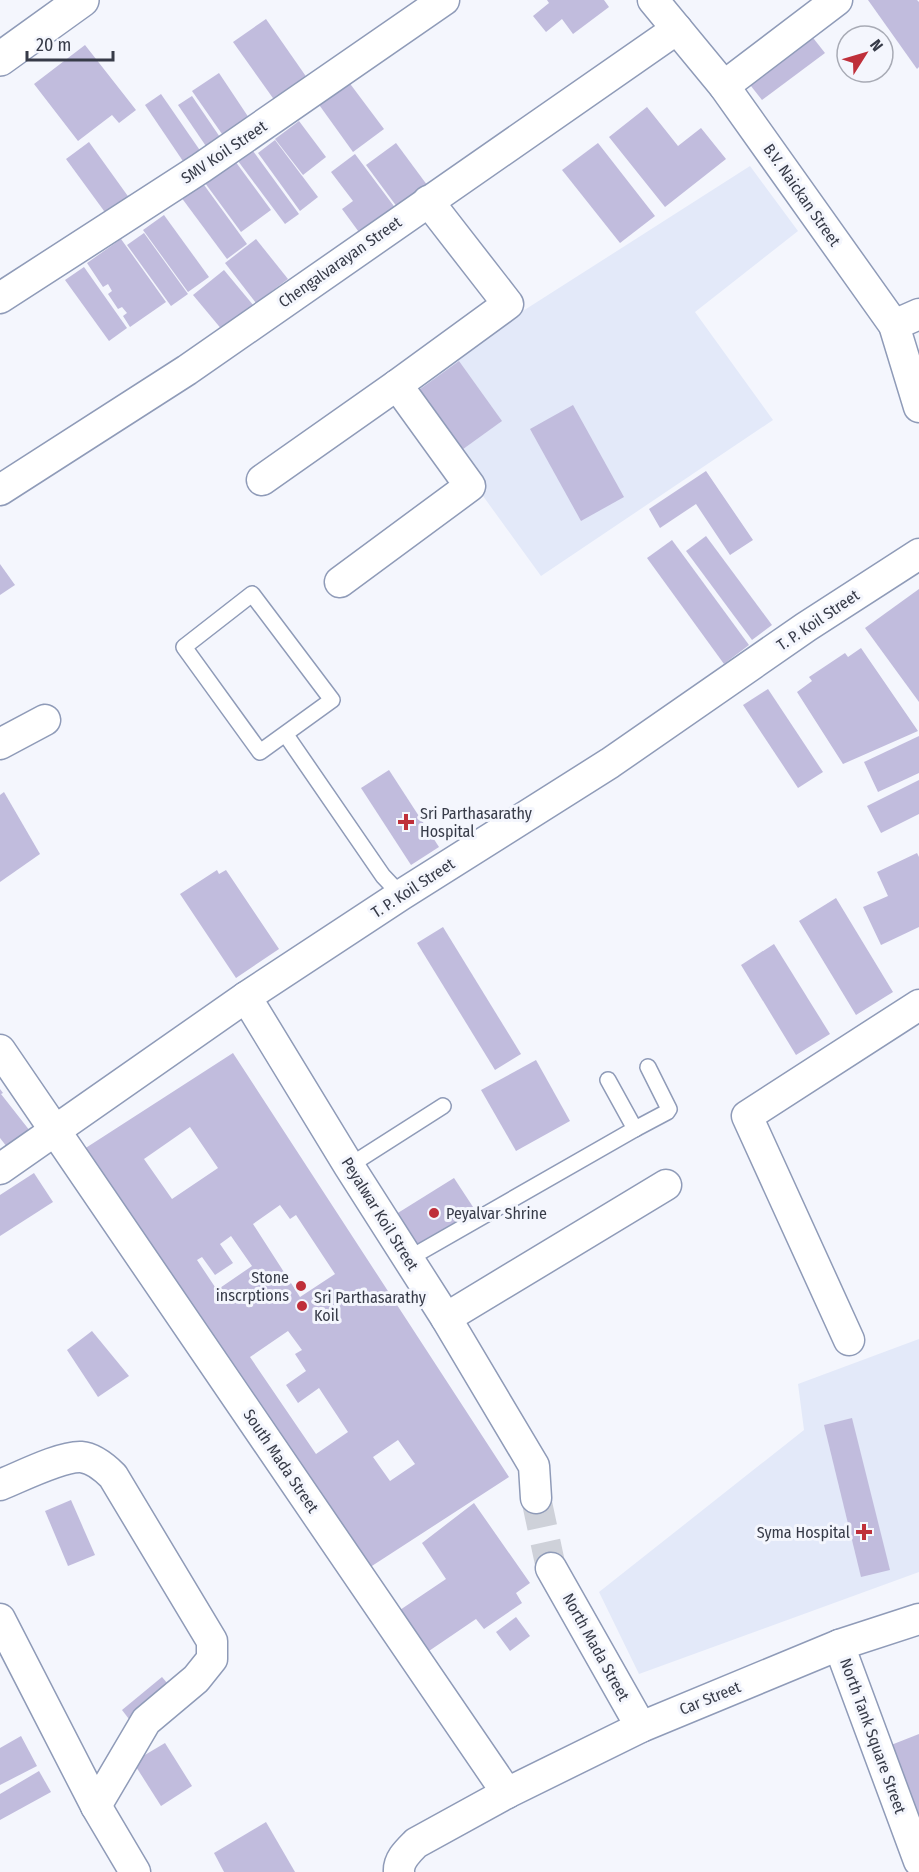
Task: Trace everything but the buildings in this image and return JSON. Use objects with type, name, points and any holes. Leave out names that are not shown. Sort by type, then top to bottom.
[{"type":"main road","points":[[0,59],[82,0]]},
{"type":"street","name":"SMV Koil Street","points":[[0,298],[201,168],[444,0]]},
{"type":"street","name":"B.V. Naickan Street","points":[[653,0],[724,86],[907,320],[919,407]]},
{"type":"street","points":[[724,86],[837,0]]},
{"type":"street","name":"Chengalvarayan Street","points":[[0,490],[187,370],[676,30]]},
{"type":"street","points":[[262,480],[508,304],[428,201]]},
{"type":"street","points":[[340,582],[470,486],[397,385]]},
{"type":"street","name":"T. P. Koil Street","points":[[0,1168],[246,997],[401,895],[610,763],[806,627],[919,554]]},
{"type":"street","points":[[0,744],[45,720]]},
{"type":"street","name":"Peyalwar Koil Street","points":[[246,997],[349,1166],[446,1318],[534,1466],[536,1498]]},
{"type":"street","points":[[849,1340],[747,1116],[919,1005]]},
{"type":"street","name":"South Mada Street","points":[[0,1050],[507,1793]]},
{"type":"street","points":[[446,1318],[666,1185]]},
{"type":"street","points":[[0,1485],[67,1458],[82,1457],[103,1466],[113,1476],[212,1641],[212,1659],[196,1679],[146,1721],[96,1806]]},
{"type":"street","name":"North Mada Street","points":[[551,1568],[641,1727]]},
{"type":"street","points":[[0,1619],[96,1806],[135,1872]]},
{"type":"street","name":"Car Street","points":[[399,1872],[399,1866],[406,1853],[416,1843],[507,1793],[641,1727],[839,1645],[919,1619]]},
{"type":"street","name":"North Tank Square Street","points":[[839,1645],[919,1861]]},
{"type":"lane","points":[[252,594],[333,700],[286,735],[260,752],[184,647],[252,594]]},
{"type":"lane","points":[[286,735],[383,876],[401,895]]},
{"type":"lane","points":[[408,1258],[667,1112],[669,1108],[648,1067]]},
{"type":"lane","points":[[608,1080],[634,1129]]},
{"type":"lane","points":[[349,1166],[443,1106]]},
{"type":"shaded area","points":[[750,166],[798,231],[695,312],[773,420],[541,576],[404,387]]},
{"type":"shaded area","points":[[919,1339],[919,1572],[639,1674],[599,1592],[804,1430],[798,1384]]},
{"type":"tunnel","points":[[536,1498],[551,1568]]},
{"type":"place","name":"Sri Parthasarathy Hospital","points":[[406,822]]},
{"type":"place","name":"Peyalvar Shrine","points":[[434,1213]]},
{"type":"place","name":"Stone inscrptions","points":[[301,1286]]},
{"type":"place","name":"Sri Parthasarathy Koil","points":[[302,1306]]},
{"type":"place","name":"Syma Hospital","points":[[864,1532]]}]
